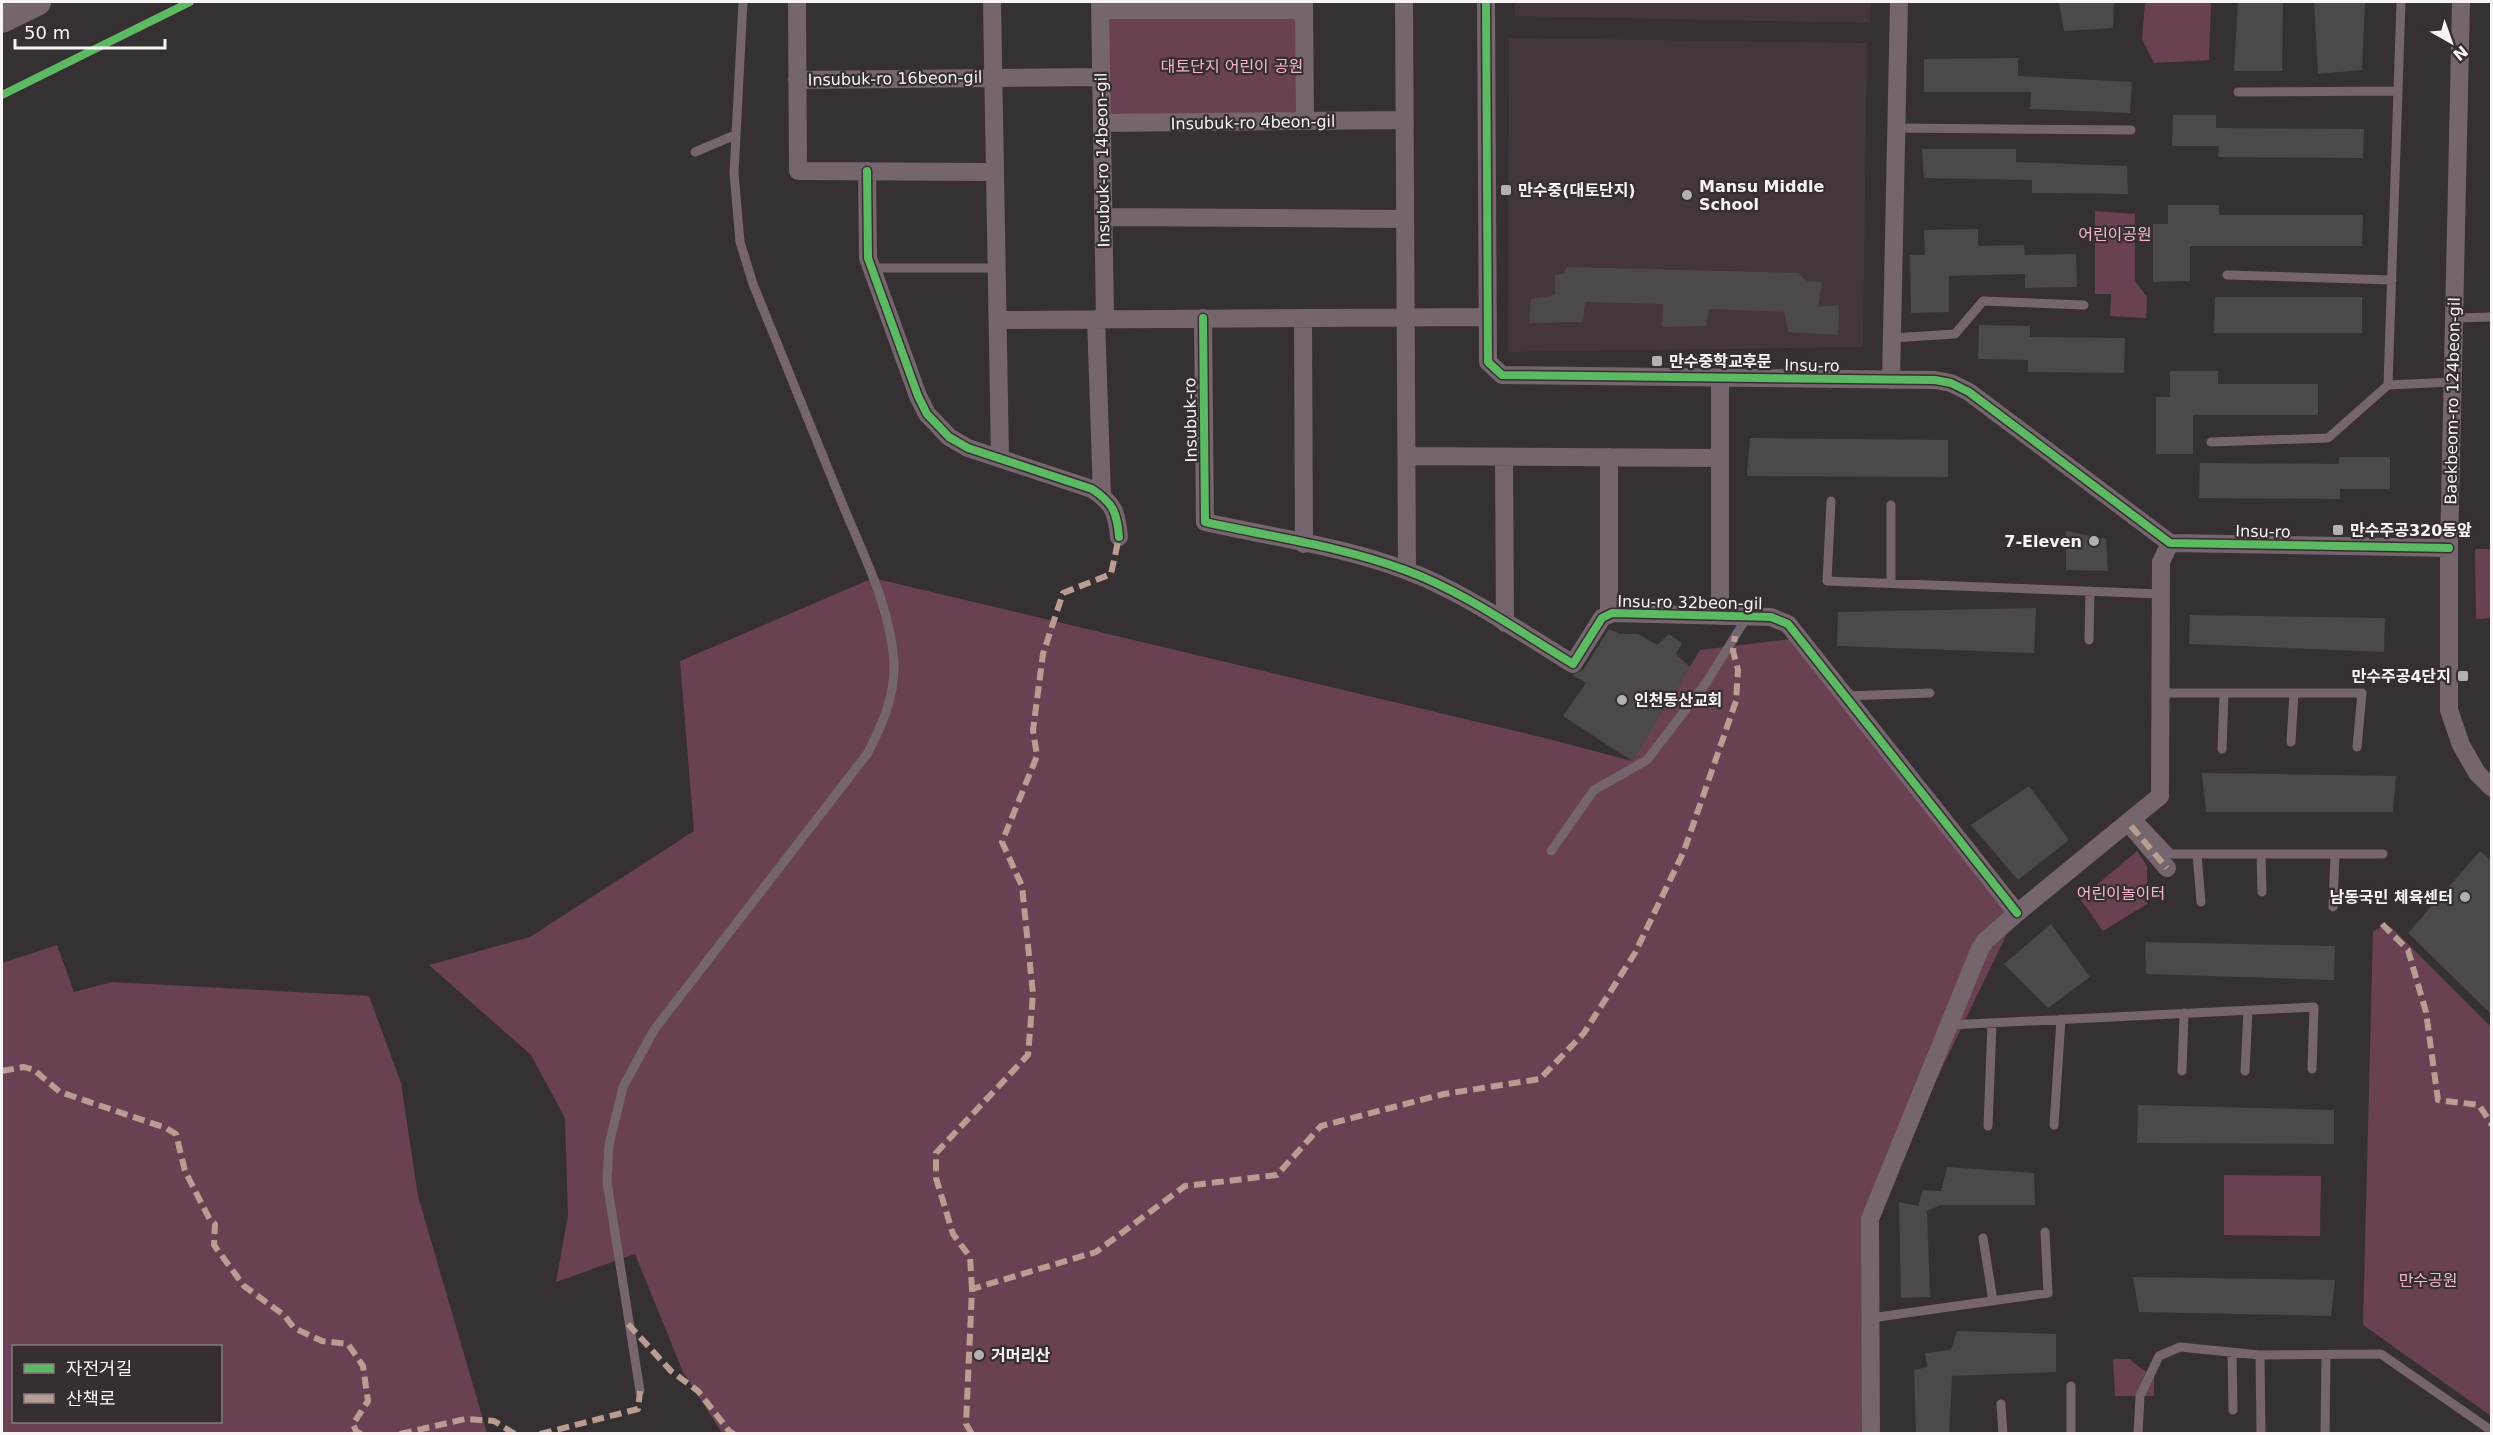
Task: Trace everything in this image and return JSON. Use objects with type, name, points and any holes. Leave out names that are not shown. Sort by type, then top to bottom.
[{"type":"main road","points":[[2,19],[37,2]]},
{"type":"street","points":[[797,2],[798,171],[993,172]]},
{"type":"street","name":"Insubuk-ro 16beon-gil","points":[[992,2],[993,172],[999,320],[1000,458]]},
{"type":"street","points":[[1404,2],[1407,570]]},
{"type":"street","name":"Insu-ro","points":[[1486,2],[1488,362],[1502,375],[1951,382],[1969,392],[2170,543],[2449,549]]},
{"type":"street","points":[[1891,380],[1899,2]]},
{"type":"street","name":"Baekbeom-ro 124beon-gil","points":[[2461,2],[2449,549],[2449,710],[2461,745],[2477,773],[2492,788]]},
{"type":"street","points":[[1100,6],[1304,6],[1305,121]]},
{"type":"street","name":"Insubuk-ro 14beon-gil","points":[[1100,6],[1103,217],[1100,319]]},
{"type":"street","points":[[993,77],[1101,77]]},
{"type":"street","name":"Insubuk-ro 16beon-gil","points":[[797,80],[993,77]]},
{"type":"street","name":"Insubuk-ro 4beon-gil","points":[[1102,123],[1405,120]]},
{"type":"street","points":[[867,171],[868,258],[918,396],[927,414],[949,437],[968,448],[1092,489],[1109,500],[1117,520],[1119,537]]},
{"type":"street","points":[[1103,217],[1406,219]]},
{"type":"street","points":[[999,320],[1487,316]]},
{"type":"street","name":"Insubuk-ro","points":[[1203,318],[1205,522]]},
{"type":"street","points":[[1303,318],[1304,544]]},
{"type":"street","points":[[1100,319],[1102,496]]},
{"type":"street","name":"Insu-ro 32beon-gil","points":[[1720,378],[1720,616]]},
{"type":"street","points":[[1407,456],[1720,458]]},
{"type":"street","points":[[1504,456],[1504,623]]},
{"type":"street","name":"Insu-ro 32beon-gil","points":[[1609,457],[1609,615]]},
{"type":"street","name":"Insu-ro 32beon-gil","points":[[1205,522],[1407,570],[1573,664],[1602,618],[1609,615],[1771,617],[1788,624],[2016,913]]},
{"type":"street","points":[[1871,1434],[1870,1220],[1979,951],[1985,941],[2016,913],[2133,821],[2160,796],[2161,562],[2170,543]]},
{"type":"street","points":[[2133,821],[2167,868]]},
{"type":"lane","points":[[640,1391],[607,1182],[609,1144],[623,1087],[654,1030],[867,754],[882,726],[891,693],[894,664],[889,629],[873,578],[753,284],[740,242],[734,173],[743,2]]},
{"type":"lane","points":[[2388,385],[2401,2]]},
{"type":"lane","points":[[2238,93],[2398,92]]},
{"type":"lane","points":[[1896,128],[2131,130]]},
{"type":"lane","points":[[695,152],[735,135]]},
{"type":"lane","points":[[872,268],[997,268]]},
{"type":"lane","points":[[2227,275],[2392,280]]},
{"type":"lane","points":[[1892,338],[1955,334],[1983,301],[2084,305]]},
{"type":"lane","points":[[2454,318],[2492,317]]},
{"type":"lane","points":[[2211,442],[2328,438],[2388,385],[2453,382]]},
{"type":"lane","points":[[1831,501],[1827,581],[2161,594]]},
{"type":"lane","points":[[1891,505],[1892,583]]},
{"type":"lane","points":[[2089,640],[2090,591]]},
{"type":"lane","points":[[1551,851],[1594,790],[1647,760],[1706,683],[1747,616]]},
{"type":"lane","points":[[1845,696],[1929,693]]},
{"type":"lane","points":[[2160,693],[2362,693],[2357,747]]},
{"type":"lane","points":[[2222,748],[2224,693]]},
{"type":"lane","points":[[2291,742],[2294,693]]},
{"type":"lane","points":[[2133,821],[2172,854],[2383,855]]},
{"type":"lane","points":[[2197,854],[2201,902]]},
{"type":"lane","points":[[2261,854],[2262,892]]},
{"type":"lane","points":[[2333,907],[2335,854]]},
{"type":"lane","points":[[1949,1025],[2314,1007],[2312,1069]]},
{"type":"lane","points":[[2245,1071],[2248,1010]]},
{"type":"lane","points":[[2182,1071],[2184,1013]]},
{"type":"lane","points":[[2054,1125],[2061,1019]]},
{"type":"lane","points":[[1988,1126],[1992,1023]]},
{"type":"lane","points":[[1871,1318],[2048,1293],[2045,1232]]},
{"type":"lane","points":[[1983,1238],[1993,1301]]},
{"type":"lane","points":[[2138,1434],[2140,1396],[2159,1356],[2180,1347],[2260,1355],[2381,1354],[2492,1431]]},
{"type":"lane","points":[[2232,1352],[2233,1410]]},
{"type":"lane","points":[[2260,1355],[2261,1434]]},
{"type":"lane","points":[[2325,1434],[2326,1355]]},
{"type":"lane","points":[[2071,1386],[2071,1434]]},
{"type":"lane","points":[[2001,1404],[2003,1434]]},
{"type":"shaded area","points":[[1515,2],[1871,2],[1870,23],[1515,16]]},
{"type":"shaded area","name":"Mansu Middle School","points":[[1509,38],[1867,43],[1863,347],[1508,352]]},
{"type":"green space","points":[[2145,2],[2211,2],[2209,60],[2154,63],[2142,39]]},
{"type":"green space","name":"대토단지 어린이 공원","points":[[1100,10],[1304,10],[1305,121],[1102,123]]},
{"type":"green space","name":"어린이공원","points":[[2095,211],[2135,214],[2135,281],[2147,297],[2146,318],[2110,316],[2111,294],[2095,294]]},
{"type":"green space","points":[[2475,549],[2491,549],[2491,618],[2476,619]]},
{"type":"green space","points":[[873,578],[1545,738],[1632,761],[1700,650],[1799,638],[2017,913],[1877,1202],[1874,1434],[722,1433],[683,1372],[635,1254],[556,1282],[568,1215],[565,1118],[531,1055],[429,965],[530,937],[694,831],[680,661]]},
{"type":"green space","name":"어린이놀이터","points":[[2137,851],[2147,866],[2147,904],[2103,931],[2080,899]]},
{"type":"green space","name":"만수공원","points":[[2382,927],[2391,927],[2491,1027],[2491,1416],[2363,1325],[2373,931]]},
{"type":"green space","points":[[57,945],[74,992],[112,982],[369,996],[401,1083],[418,1196],[487,1433],[2,1433],[2,963]]},
{"type":"green space","points":[[2224,1175],[2321,1176],[2320,1236],[2224,1235]]},
{"type":"green space","points":[[2113,1359],[2129,1359],[2154,1378],[2154,1396],[2115,1396]]},
{"type":"building","points":[[2059,2],[2114,2],[2113,28],[2064,31]]},
{"type":"building","points":[[2238,2],[2283,2],[2282,71],[2234,71]]},
{"type":"building","points":[[2314,2],[2365,2],[2362,70],[2318,74]]},
{"type":"building","points":[[2018,58],[2018,76],[2132,82],[2130,113],[2030,109],[2031,92],[1924,92],[1924,59]]},
{"type":"building","points":[[2173,115],[2216,115],[2216,128],[2364,129],[2363,158],[2218,157],[2219,146],[2172,146]]},
{"type":"building","points":[[1922,149],[2016,149],[2016,162],[2127,166],[2128,194],[2032,193],[2032,180],[1924,178]]},
{"type":"building","points":[[2168,205],[2219,205],[2219,215],[2363,215],[2362,246],[2190,246],[2190,281],[2153,282],[2153,224],[2168,224]]},
{"type":"building","points":[[1978,229],[1978,246],[2024,245],[2025,255],[2076,254],[2077,287],[2025,288],[2025,274],[1949,276],[1949,312],[1911,313],[1910,255],[1925,255],[1924,230]]},
{"type":"building","points":[[1567,267],[1798,273],[1807,281],[1822,282],[1818,307],[1839,305],[1838,335],[1788,332],[1784,312],[1709,309],[1706,326],[1662,327],[1663,304],[1585,302],[1583,322],[1529,323],[1531,299],[1555,295],[1555,275],[1563,274]]},
{"type":"building","points":[[2215,297],[2362,297],[2362,333],[2214,333]]},
{"type":"building","points":[[1979,325],[2030,326],[2030,337],[2125,338],[2124,373],[2028,372],[2028,360],[1978,359]]},
{"type":"building","points":[[2170,371],[2218,371],[2218,384],[2318,384],[2318,415],[2193,415],[2193,454],[2156,454],[2156,397],[2170,397]]},
{"type":"building","points":[[1750,438],[1948,440],[1948,477],[1747,476]]},
{"type":"building","points":[[2339,457],[2390,457],[2390,489],[2340,489],[2340,499],[2199,498],[2200,463],[2339,464]]},
{"type":"building","points":[[2066,531],[2106,539],[2108,571],[2066,570]]},
{"type":"building","points":[[2036,608],[2034,653],[1837,646],[1838,612]]},
{"type":"building","points":[[2190,615],[2385,618],[2384,652],[2189,644]]},
{"type":"building","name":"인천동산교회","points":[[1609,629],[1620,634],[1638,634],[1657,645],[1669,634],[1682,643],[1676,654],[1690,667],[1632,761],[1563,716],[1586,683],[1572,675],[1583,670]]},
{"type":"building","points":[[2202,773],[2396,776],[2393,812],[2206,812]]},
{"type":"building","points":[[2029,786],[2069,840],[2018,880],[1971,825]]},
{"type":"building","name":"남동국민 체육센터","points":[[2480,851],[2492,862],[2492,1015],[2408,933]]},
{"type":"building","points":[[2051,924],[2090,977],[2048,1008],[2004,964]]},
{"type":"building","points":[[2145,942],[2335,946],[2334,980],[2146,974]]},
{"type":"building","points":[[2138,1105],[2334,1110],[2334,1144],[2137,1143]]},
{"type":"building","points":[[1947,1167],[2034,1173],[2035,1205],[1941,1205],[1927,1211],[1930,1297],[1901,1298],[1899,1202],[1918,1206],[1923,1190],[1941,1191]]},
{"type":"building","points":[[2133,1277],[2335,1280],[2331,1316],[2139,1312]]},
{"type":"building","points":[[1957,1331],[2056,1334],[2056,1372],[1952,1376],[1949,1434],[1916,1434],[1914,1370],[1927,1367],[1925,1353],[1951,1350]]},
{"type":"marked path","points":[[972,1289],[970,1257],[953,1234],[936,1178],[936,1153],[1028,1055],[1033,994],[1022,886],[1002,842],[1037,756],[1033,730],[1043,654],[1063,593],[1111,574],[1119,537]]},
{"type":"marked path","points":[[972,1434],[966,1424],[972,1289],[1096,1252],[1185,1186],[1277,1175],[1321,1126],[1444,1094],[1540,1079],[1584,1033],[1635,953],[1684,851],[1736,701],[1738,670],[1733,651],[1735,636]]},
{"type":"marked path","points":[[2131,826],[2167,868]]},
{"type":"marked path","points":[[2382,924],[2408,950],[2426,1012],[2438,1100],[2479,1105],[2492,1125]]},
{"type":"marked path","points":[[2,1071],[24,1067],[34,1070],[60,1092],[166,1128],[176,1134],[185,1171],[210,1220],[215,1224],[214,1245],[244,1286],[284,1315],[294,1328],[322,1341],[348,1344],[363,1366],[368,1401],[353,1424],[356,1431],[361,1434]]},
{"type":"marked path","points":[[628,1324],[671,1371],[698,1391],[729,1431],[734,1434]]},
{"type":"marked path","points":[[540,1434],[638,1409],[640,1391]]},
{"type":"marked path","points":[[400,1434],[465,1419],[494,1421],[515,1434]]},
{"type":"cycle path","points":[[2,95],[190,2]]},
{"type":"cycle path","points":[[1486,2],[1488,362],[1502,375],[1935,380],[1951,383],[1969,392],[2170,543],[2449,548]]},
{"type":"cycle path","points":[[867,171],[868,258],[918,396],[927,414],[949,437],[968,448],[1092,489],[1113,509],[1119,537]]},
{"type":"cycle path","points":[[1203,318],[1205,522],[1331,548],[1405,570],[1470,601],[1573,664],[1602,618],[1612,613],[1771,617],[1788,624],[2017,913]]},
{"type":"place","name":"만수중(대토단지)","points":[[1506,190]]},
{"type":"place","name":"Mansu Middle School","points":[[1687,195]]},
{"type":"place","name":"만수중학교후문","points":[[1657,361]]},
{"type":"place","name":"만수주공320동앞","points":[[2338,530]]},
{"type":"place","name":"7-Eleven","points":[[2094,541]]},
{"type":"place","name":"만수주공4단지","points":[[2463,676]]},
{"type":"place","name":"인천동산교회","points":[[1622,700]]},
{"type":"place","name":"남동국민 체육센터","points":[[2465,897]]},
{"type":"place","name":"거머리산","points":[[979,1355]]}]
